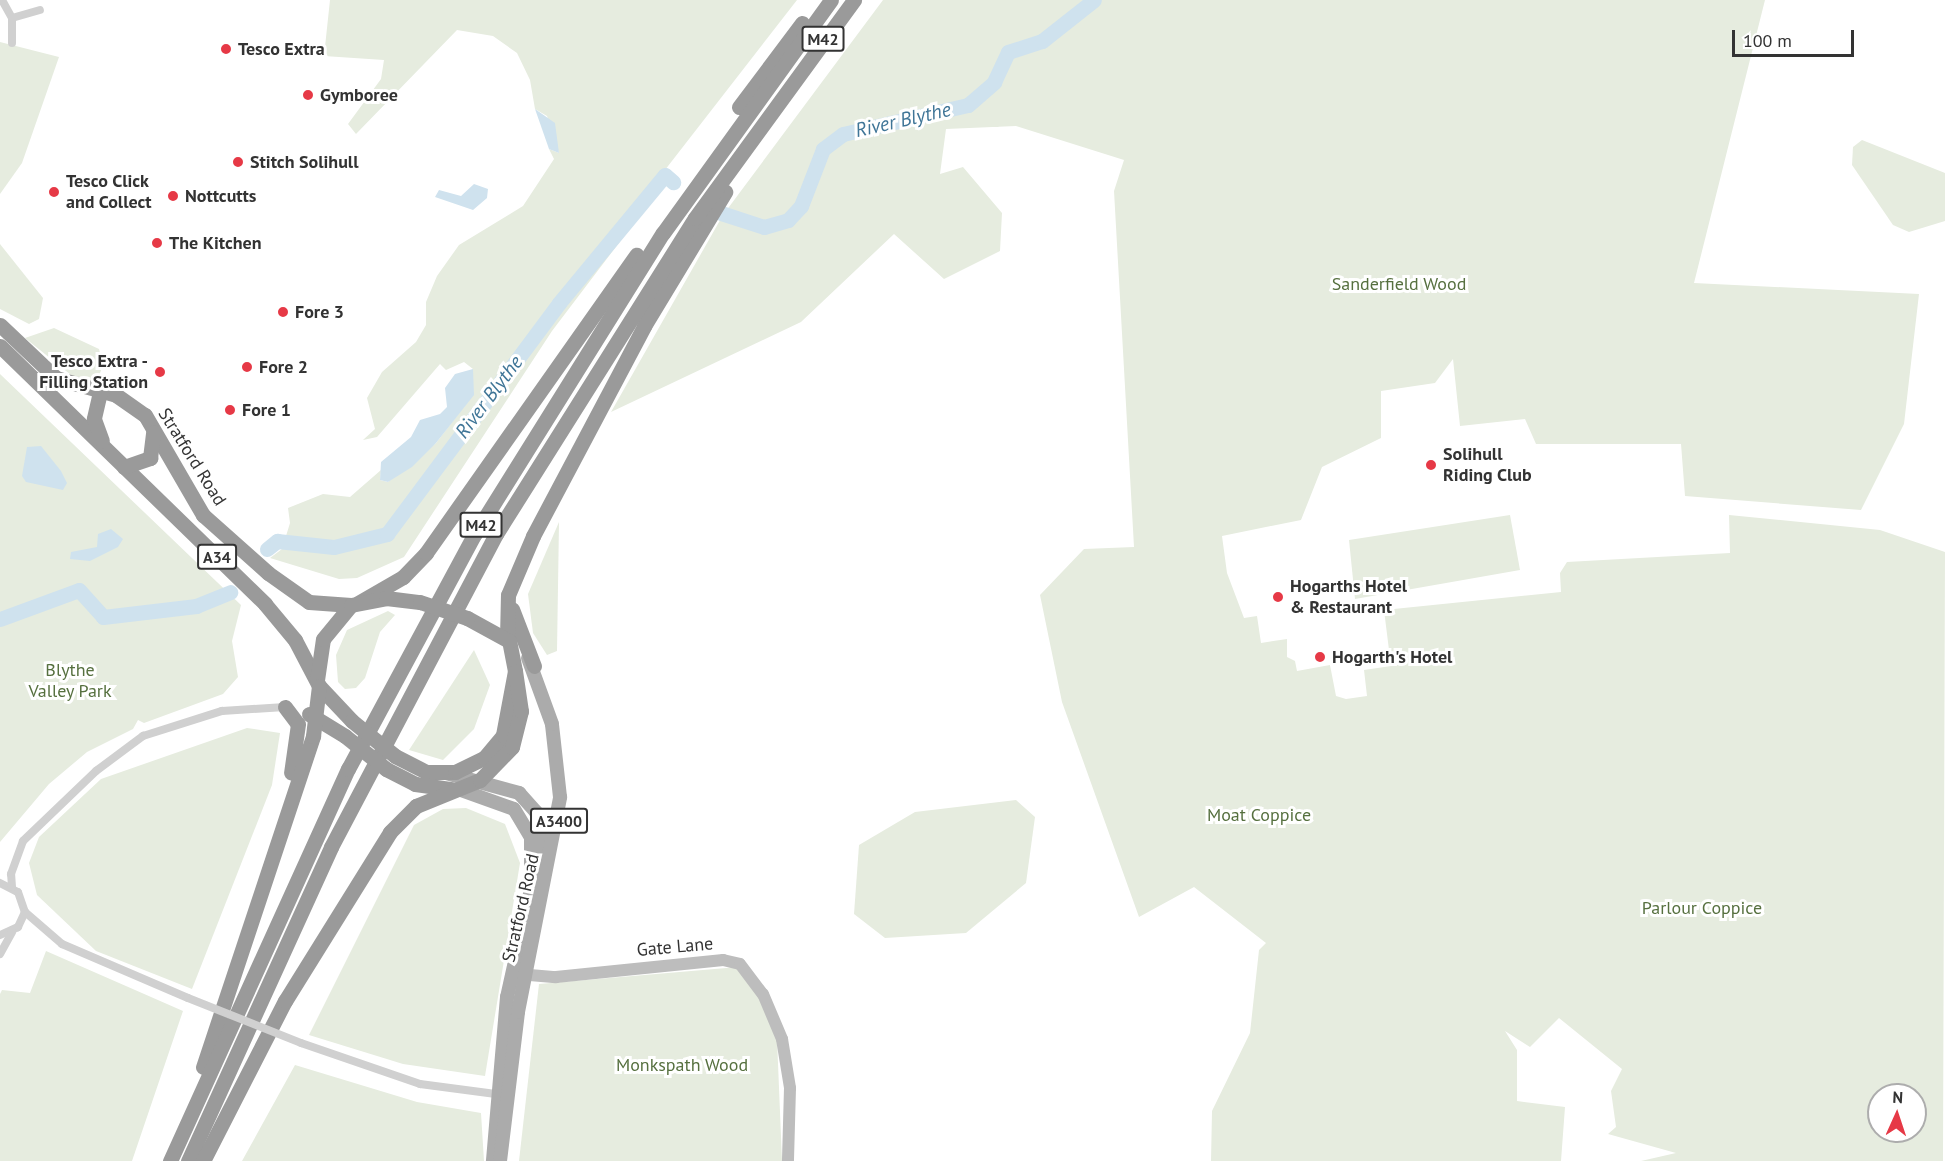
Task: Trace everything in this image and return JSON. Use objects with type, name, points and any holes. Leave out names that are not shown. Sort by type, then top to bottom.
[{"type":"highway","points":[[201,1090],[203,1062],[316,717],[318,683],[328,629],[354,604],[403,577],[426,554],[786,41],[824,0]]},
{"type":"highway","name":"M42","points":[[170,1161],[348,769],[474,535],[663,233],[831,0]]},
{"type":"highway","name":"M42","points":[[188,1161],[331,847],[496,534],[618,334],[793,79],[854,0]]},
{"type":"highway","points":[[508,640],[506,605],[512,585],[638,336],[793,79]]},
{"type":"highway","name":"Stratford Road","points":[[0,325],[56,378],[124,398],[152,426],[190,498],[230,541],[301,598],[354,604]]},
{"type":"highway","name":"A34","points":[[0,346],[103,444],[287,628],[318,683],[390,762],[445,773],[475,764],[499,742],[515,670],[508,640],[466,618],[420,602],[386,598],[354,604]]},
{"type":"highway","name":"A34","points":[[100,392],[94,419],[103,444]]},
{"type":"highway","points":[[124,467],[150,458],[152,426]]},
{"type":"highway","points":[[512,585],[513,612],[534,666]]},
{"type":"highway","points":[[203,1161],[285,1001],[390,832],[416,806],[480,780],[507,756],[517,736],[521,711],[515,670]]},
{"type":"highway","points":[[285,707],[298,724],[285,812]]},
{"type":"highway","points":[[285,707],[316,717],[390,762],[415,784],[458,789]]},
{"type":"main road","name":"Stratford Road","points":[[508,640],[534,666],[552,724],[561,797],[548,881],[518,974]]},
{"type":"main road","name":"Stratford Road","points":[[445,773],[480,780],[519,793],[540,822],[542,849],[523,922],[503,1096],[493,1161]]},
{"type":"main road","points":[[458,789],[507,804],[528,828],[532,850],[523,922]]},
{"type":"main road","name":"Stratford Road","points":[[500,1161],[503,1096]]},
{"type":"street","points":[[2,0],[12,18],[12,43]]},
{"type":"street","points":[[12,18],[40,10]]},
{"type":"street","points":[[285,707],[222,711],[143,736],[96,771],[23,841],[11,874],[12,887],[25,912],[63,944],[188,998],[301,1043],[420,1083],[503,1096]]},
{"type":"street","points":[[0,883],[12,887]]},
{"type":"street","points":[[0,954],[25,912]]},
{"type":"street","points":[[0,936],[12,932]]},
{"type":"street","name":"Gate Lane","points":[[518,974],[723,960],[740,964],[763,994],[782,1039],[790,1088],[788,1161]]},
{"type":"green space","points":[[330,0],[797,0],[630,215],[634,223],[552,331],[404,557],[357,578],[339,579],[270,558],[282,549],[290,523],[288,508],[323,494],[350,497],[381,470],[380,480],[388,482],[436,443],[473,395],[473,369],[464,362],[446,370],[440,364],[377,437],[363,440],[375,429],[367,398],[382,372],[416,342],[426,325],[426,302],[437,276],[459,245],[523,206],[554,159],[549,149],[559,153],[547,116],[535,109],[530,80],[517,53],[493,36],[457,30],[356,134],[348,124],[381,79],[384,60],[324,56]]},
{"type":"green space","points":[[883,0],[1765,0],[1694,283],[1919,294],[1904,424],[1861,510],[1685,496],[1681,444],[1536,444],[1525,419],[1460,426],[1453,359],[1435,383],[1381,391],[1381,438],[1322,467],[1301,520],[1222,536],[1227,573],[1244,618],[1257,616],[1261,643],[1287,639],[1287,657],[1295,661],[1297,671],[1330,665],[1336,696],[1346,699],[1367,696],[1364,670],[1391,666],[1384,610],[1561,592],[1560,573],[1567,562],[1730,553],[1729,515],[1880,530],[1945,552],[1943,1161],[1641,1161],[1676,1153],[1608,1134],[1616,1127],[1611,1091],[1622,1069],[1559,1018],[1530,1047],[1505,1031],[1517,1050],[1517,1101],[1565,1107],[1561,1161],[1211,1161],[1212,1111],[1250,1033],[1259,950],[1266,943],[1194,887],[1139,917],[1062,702],[1040,595],[1084,549],[1134,547],[1114,191],[1124,160],[1016,126],[946,129],[940,174],[963,167],[1002,213],[1000,251],[944,279],[894,234],[801,322],[611,412],[723,215]]},
{"type":"green space","points":[[0,42],[59,57],[22,163],[0,194]]},
{"type":"green space","points":[[1862,140],[1945,173],[1945,221],[1909,232],[1893,225],[1852,165],[1853,147]]},
{"type":"green space","points":[[0,244],[43,298],[39,319],[29,324],[0,309]]},
{"type":"green space","points":[[54,328],[99,349],[103,365],[96,384],[76,379],[25,338]]},
{"type":"green space","name":"Blythe Valley Park","points":[[0,374],[241,605],[232,641],[238,677],[223,694],[144,723],[138,720],[133,729],[87,752],[49,784],[0,842]]},
{"type":"green space","points":[[1510,515],[1520,570],[1355,599],[1349,540]]},
{"type":"green space","points":[[559,522],[557,651],[547,655],[533,633],[528,594]]},
{"type":"green space","points":[[388,611],[395,615],[380,632],[365,678],[356,688],[345,689],[338,682],[336,655],[347,630]]},
{"type":"green space","points":[[474,650],[490,685],[474,729],[443,760],[409,750]]},
{"type":"green space","points":[[247,728],[280,733],[272,785],[192,989],[96,951],[37,895],[29,863],[39,837],[101,779]]},
{"type":"green space","points":[[1016,800],[1035,817],[1026,883],[966,933],[885,938],[854,914],[859,845],[915,812]]},
{"type":"green space","points":[[466,808],[505,824],[520,863],[485,1076],[403,1064],[309,1035],[414,825],[443,809]]},
{"type":"green space","points":[[46,951],[183,1011],[132,1161],[0,1161],[0,994],[2,990],[30,993]]},
{"type":"green space","name":"Monkspath Wood","points":[[738,967],[755,986],[777,1039],[782,1161],[519,1161],[539,984]]},
{"type":"green space","points":[[295,1065],[417,1102],[481,1113],[484,1161],[242,1161]]},
{"type":"water","points":[[535,109],[555,123],[559,153],[549,149]]},
{"type":"water","points":[[474,184],[488,189],[487,198],[473,210],[435,197],[439,190],[461,196]]},
{"type":"water","points":[[473,369],[474,395],[436,443],[412,467],[388,482],[380,480],[381,462],[411,437],[420,420],[440,414],[447,407],[445,388],[455,374]]},
{"type":"water","points":[[41,446],[61,471],[67,483],[63,490],[26,482],[22,476],[27,447]]},
{"type":"water","points":[[111,529],[123,539],[118,547],[90,561],[70,559],[71,552],[97,547],[98,534]]},
{"type":"waterway","name":"River Blythe","points":[[721,213],[764,227],[788,220],[801,206],[823,149],[843,134],[968,105],[994,82],[1008,52],[1042,41],[1094,0]]},
{"type":"waterway","name":"River Blythe","points":[[267,549],[277,541],[334,547],[387,534],[559,303],[665,175],[673,182]]},
{"type":"waterway","name":"River Blythe","points":[[0,619],[79,590],[103,617],[196,606],[230,592]]},
{"type":"place","name":"Tesco Extra","points":[[226,49]]},
{"type":"place","name":"Gymboree","points":[[308,95]]},
{"type":"place","name":"Stitch Solihull","points":[[238,162]]},
{"type":"place","name":"Tesco Click and Collect","points":[[54,192]]},
{"type":"place","name":"Nottcutts","points":[[173,196]]},
{"type":"place","name":"The Kitchen","points":[[157,243]]},
{"type":"place","name":"Fore 3","points":[[283,312]]},
{"type":"place","name":"Fore 2","points":[[247,367]]},
{"type":"place","name":"Tesco Extra - Filling Station","points":[[160,372]]},
{"type":"place","name":"Fore 1","points":[[230,410]]},
{"type":"place","name":"Solihull Riding Club","points":[[1431,465]]},
{"type":"place","name":"Hogarths Hotel & Restaurant","points":[[1278,597]]},
{"type":"place","name":"Hogarth's Hotel","points":[[1320,657]]},
{"type":"park label","name":"Sanderfield Wood","points":[[1399,284]]},
{"type":"park label","name":"Moat Coppice","points":[[1259,815]]},
{"type":"park label","name":"Parlour Coppice","points":[[1702,908]]}]
